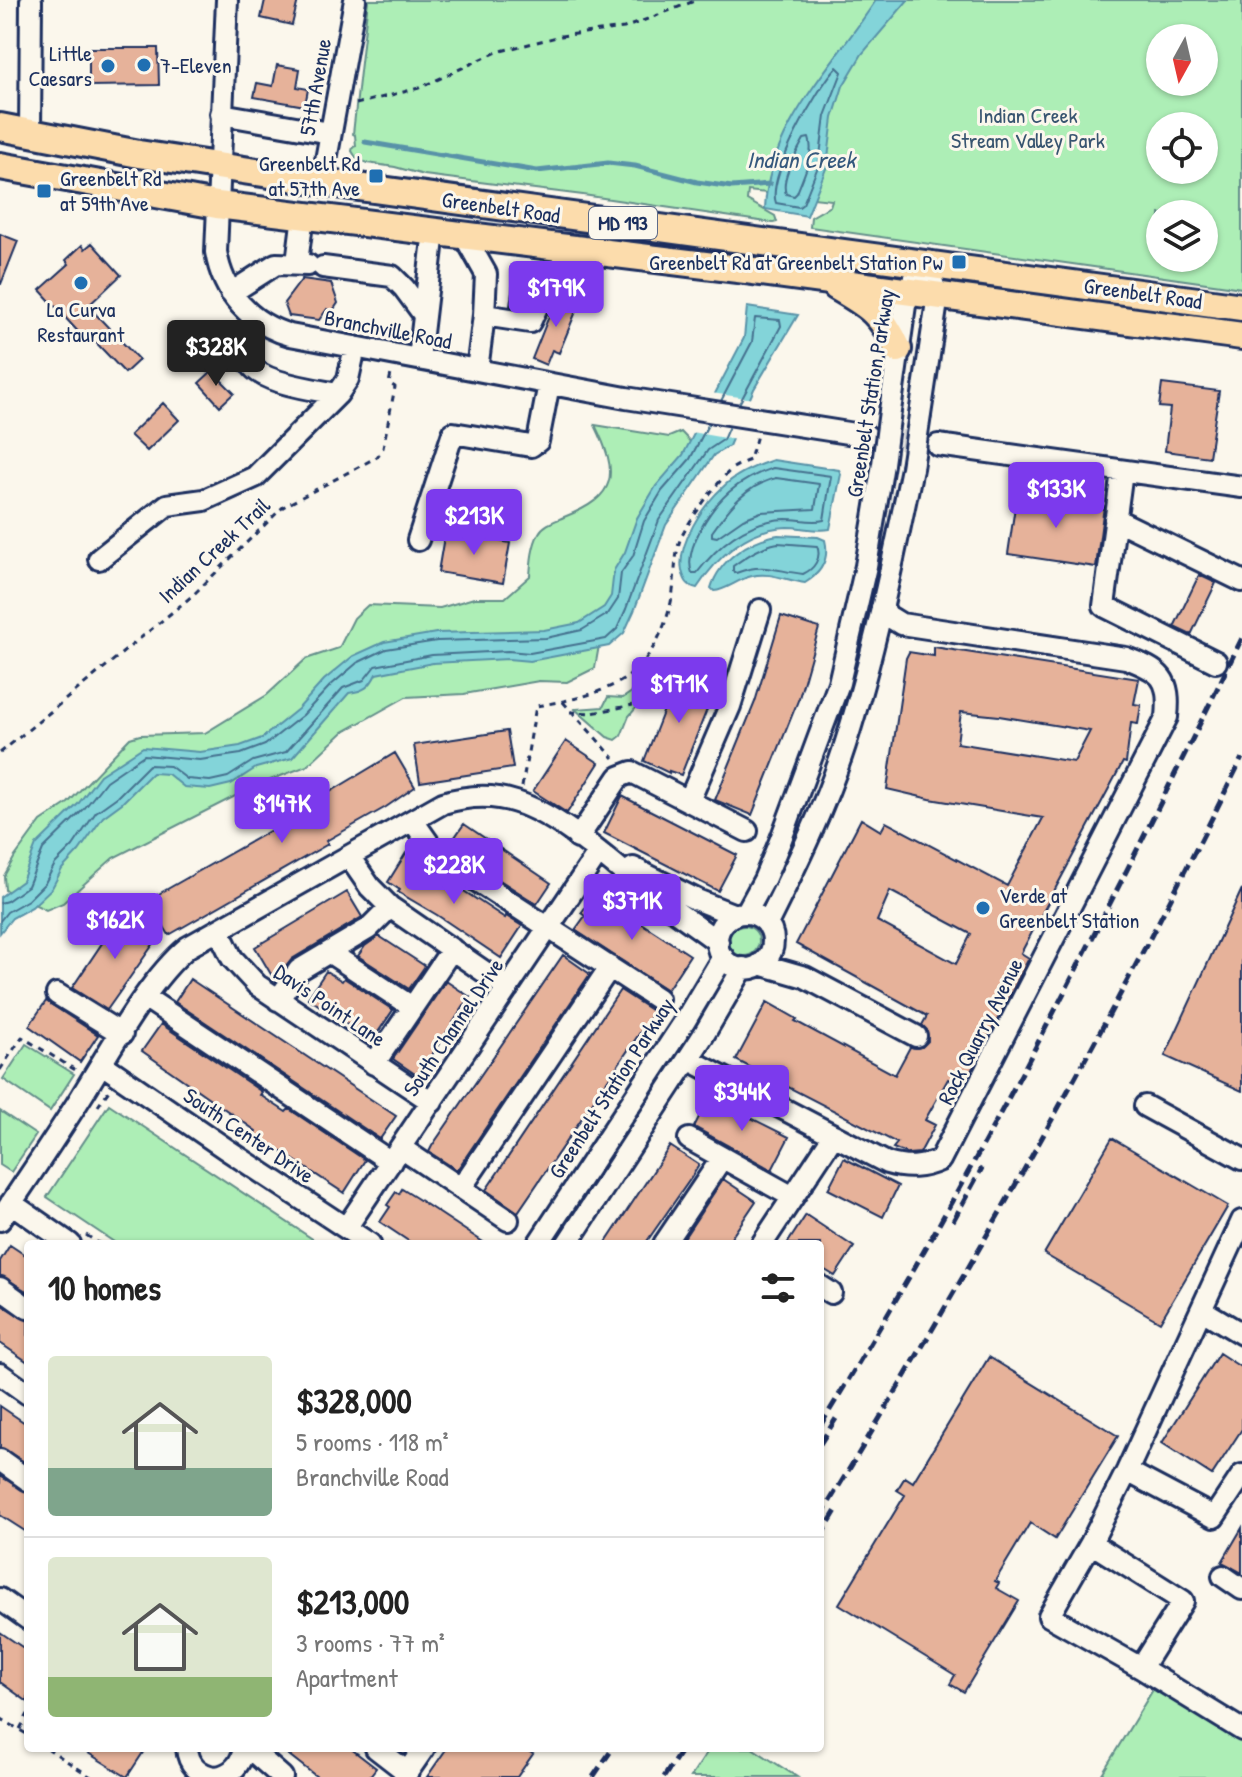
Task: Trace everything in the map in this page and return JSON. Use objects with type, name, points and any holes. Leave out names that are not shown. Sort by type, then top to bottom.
[{"type":"main road","name":"Greenbelt Road","points":[[0,127],[218,167],[1242,307]]},
{"type":"main road","name":"Greenbelt Road","points":[[0,166],[217,205],[575,248],[1242,336]]},
{"type":"main road","points":[[827,281],[872,308],[889,330],[898,349]]},
{"type":"street","points":[[30,133],[31,0]]},
{"type":"street","name":"Branchville Road","points":[[227,0],[218,167],[218,262],[231,293],[252,317],[276,331],[355,347],[549,384],[867,436]]},
{"type":"street","name":"57th Avenue","points":[[322,182],[355,0]]},
{"type":"street","points":[[221,114],[330,133]]},
{"type":"street","points":[[303,215],[309,265]]},
{"type":"street","points":[[419,359],[434,231]]},
{"type":"street","points":[[464,235],[486,274],[477,370]]},
{"type":"street","points":[[484,315],[530,322],[545,290],[575,248]]},
{"type":"street","points":[[231,293],[276,264],[309,265],[392,276],[424,315]]},
{"type":"street","points":[[767,924],[804,850],[844,748],[882,607],[912,468],[938,295],[925,264]]},
{"type":"street","name":"Greenbelt Station Parkway","points":[[740,914],[764,880],[839,683],[866,566],[907,291],[925,264]]},
{"type":"street","points":[[252,317],[249,358],[254,370],[271,379],[338,394]]},
{"type":"street","points":[[99,559],[167,505],[204,500],[255,477],[338,394],[348,379],[355,347]]},
{"type":"street","points":[[418,540],[453,433],[531,446],[538,441],[549,384]]},
{"type":"street","points":[[938,445],[1242,487]]},
{"type":"street","points":[[1122,471],[1104,606],[1216,662]]},
{"type":"street","points":[[1115,519],[1242,581]]},
{"type":"street","name":"Rock Quarry Avenue","points":[[688,1059],[887,1163],[902,1167],[928,1165],[940,1160],[1167,717],[1169,701],[1160,674],[1126,658],[901,624],[888,616],[882,607]]},
{"type":"street","points":[[689,801],[730,706],[760,610]]},
{"type":"street","points":[[578,838],[619,777],[638,773],[747,831]]},
{"type":"street","points":[[78,1240],[6,1212],[93,1070],[176,957],[188,947],[443,803],[464,797],[517,802],[544,816],[601,854],[720,950],[732,965],[805,977],[916,1036]]},
{"type":"street","points":[[413,821],[437,855],[658,999]]},
{"type":"street","points":[[570,1240],[751,966],[768,956],[773,945],[767,924],[757,916],[740,914],[697,900],[601,854]]},
{"type":"street","name":"South Channel Drive","points":[[346,1228],[549,926],[601,854]]},
{"type":"street","points":[[350,858],[370,887],[390,907],[508,988]]},
{"type":"street","points":[[278,1000],[299,970],[368,929],[390,907]]},
{"type":"street","points":[[720,950],[720,928],[740,914]]},
{"type":"street","name":"Davis Point Lane","points":[[219,931],[241,971],[278,1000],[432,1102]]},
{"type":"street","points":[[773,945],[805,977]]},
{"type":"street","points":[[374,1064],[452,949]]},
{"type":"street","name":"Greenbelt Station Parkway","points":[[541,1240],[683,1024],[720,950]]},
{"type":"street","points":[[330,953],[412,1007]]},
{"type":"street","points":[[461,1188],[610,967]]},
{"type":"street","points":[[57,994],[122,1034]]},
{"type":"street","points":[[146,998],[396,1155],[461,1188],[508,1220]]},
{"type":"street","name":"South Center Drive","points":[[93,1070],[364,1240]]},
{"type":"street","points":[[1145,1106],[1242,1159]]},
{"type":"street","points":[[765,1240],[834,1135]]},
{"type":"street","points":[[689,1139],[793,1197]]},
{"type":"street","points":[[667,1240],[722,1158]]},
{"type":"street","points":[[1242,1221],[1127,1471],[1091,1543],[1049,1616],[1242,1730]]},
{"type":"street","points":[[0,1288],[24,1305]]},
{"type":"street","points":[[1202,1310],[1242,1334]]},
{"type":"street","points":[[0,1374],[24,1391]]},
{"type":"street","points":[[0,1460],[24,1477]]},
{"type":"street","points":[[1127,1471],[1214,1517],[1242,1475]]},
{"type":"street","points":[[1091,1543],[1183,1601],[1141,1668]]},
{"type":"street","points":[[1223,1576],[1242,1589]]},
{"type":"street","points":[[0,1599],[24,1616]]},
{"type":"street","points":[[188,1759],[208,1777],[227,1776],[244,1752]]},
{"type":"street","points":[[251,1752],[282,1777]]},
{"type":"street","points":[[381,1752],[406,1774],[421,1752]]},
{"type":"path","points":[[336,100],[363,104],[419,88],[497,52],[561,36],[624,28],[697,0]]},
{"type":"path","name":"Indian Creek Trail","points":[[0,753],[192,596],[283,507],[337,477],[369,464],[377,457],[383,448],[395,387],[389,383],[395,354]]},
{"type":"path","points":[[517,802],[536,706],[563,702],[622,681],[637,669],[651,651],[672,601],[677,551],[683,533],[733,469],[750,460],[758,420]]},
{"type":"path","points":[[563,702],[613,757],[624,774]]},
{"type":"path","points":[[570,712],[592,713],[633,705]]},
{"type":"path","points":[[0,1070],[22,1037],[93,1070]]},
{"type":"path","points":[[95,1111],[110,1089]]},
{"type":"path","points":[[0,1718],[24,1732]]},
{"type":"path","points":[[19,1729],[24,1721]]},
{"type":"path","points":[[53,1752],[91,1777]]},
{"type":"green space","name":"Indian Creek Stream Valley Park","points":[[368,0],[1242,0],[1242,288],[810,227],[811,217],[830,206],[832,200],[748,191],[747,200],[775,216],[777,222],[773,223],[424,175],[357,159],[352,151],[356,146]]},
{"type":"green space","points":[[595,425],[669,437],[681,432],[699,451],[604,617],[595,668],[567,682],[539,681],[464,694],[406,697],[343,732],[307,766],[257,785],[113,858],[63,903],[46,910],[5,890],[4,876],[41,821],[68,803],[130,738],[205,733],[267,695],[306,659],[339,648],[354,618],[368,605],[440,608],[474,598],[505,598],[530,576],[533,549],[541,530],[582,509],[604,492],[610,470]]},
{"type":"green space","points":[[636,689],[641,690],[643,700],[629,716],[621,736],[616,740],[607,737],[575,709],[603,707],[608,697],[623,698]]},
{"type":"green space","points":[[744,926],[755,930],[759,941],[755,952],[744,956],[733,952],[729,941],[733,930]]},
{"type":"green space","points":[[26,1044],[74,1074],[50,1111],[3,1079]]},
{"type":"green space","points":[[109,1104],[314,1240],[111,1240],[47,1197]]},
{"type":"green space","points":[[0,1111],[36,1135],[11,1172],[0,1165]]},
{"type":"green space","points":[[1154,1688],[1242,1742],[1242,1777],[1100,1777]]},
{"type":"green space","points":[[707,1752],[758,1752],[797,1777],[691,1777]]},
{"type":"water","name":"Indian Creek","points":[[876,0],[908,0],[862,54],[843,86],[833,118],[827,166],[807,216],[765,209],[769,179],[790,124]]},
{"type":"water","points":[[747,307],[798,315],[754,389],[729,446],[714,455],[666,525],[624,633],[609,646],[530,661],[508,659],[433,663],[376,674],[366,688],[349,693],[292,758],[256,768],[231,784],[210,789],[184,787],[168,774],[152,773],[103,817],[62,869],[52,888],[32,907],[12,918],[0,933],[0,897],[22,881],[36,845],[78,804],[100,775],[143,747],[200,752],[240,746],[262,738],[298,709],[324,680],[353,656],[384,642],[436,633],[544,630],[579,623],[604,607],[611,596],[614,570],[625,552],[637,518],[656,486],[683,455],[744,338]]},
{"type":"water","points":[[773,460],[839,470],[841,474],[830,529],[787,527],[759,533],[724,555],[697,588],[691,586],[682,571],[683,549],[700,514],[728,482]]},
{"type":"water","points":[[778,535],[825,540],[825,560],[811,579],[805,583],[758,575],[719,590],[711,588],[721,568],[737,552],[757,541]]},
{"type":"pier","points":[[711,393],[754,399],[736,440],[691,432]]},
{"type":"building","points":[[265,0],[298,0],[292,25],[261,18]]},
{"type":"building","points":[[89,48],[158,48],[159,85],[89,86]]},
{"type":"building","points":[[277,65],[300,69],[297,87],[308,89],[305,106],[254,97],[257,83],[273,86]]},
{"type":"building","points":[[0,234],[18,241],[1,284],[0,284]]},
{"type":"building","name":"La Curva Restaurant","points":[[92,243],[121,275],[88,306],[139,360],[125,373],[86,332],[82,336],[40,290],[69,264],[66,260],[82,245],[85,249]]},
{"type":"building","points":[[515,272],[534,275],[533,286],[522,308],[510,306]]},
{"type":"building","points":[[302,279],[331,283],[338,303],[332,312],[327,309],[319,320],[289,316],[284,303]]},
{"type":"building","points":[[557,296],[579,304],[559,353],[552,350],[546,365],[532,359]]},
{"type":"building","points":[[212,371],[234,393],[220,406],[199,383]]},
{"type":"building","points":[[1162,384],[1219,391],[1209,457],[1165,451],[1170,408],[1159,407]]},
{"type":"building","points":[[163,403],[179,420],[147,451],[130,435]]},
{"type":"building","points":[[1017,493],[1104,506],[1096,567],[1008,554]]},
{"type":"building","points":[[445,531],[510,543],[503,583],[438,572]]},
{"type":"building","points":[[1199,575],[1216,583],[1191,635],[1174,627]]},
{"type":"building","points":[[781,616],[819,628],[799,698],[752,815],[715,800],[755,702]]},
{"type":"building","name":"Verde at Greenbelt Station","points":[[934,647],[1139,679],[1134,704],[1141,705],[1138,724],[1131,723],[1126,763],[1123,762],[1021,953],[1029,958],[967,1079],[962,1086],[948,1079],[925,1120],[935,1125],[920,1153],[908,1154],[893,1148],[897,1143],[736,1060],[767,1002],[797,1019],[795,1021],[895,1075],[910,1047],[922,1047],[928,1041],[927,1030],[922,1025],[927,1016],[796,944],[861,819],[881,831],[886,822],[1007,886],[1043,818],[887,789],[906,658],[909,652],[934,656]],"holes":[[[961,712],[999,716],[1090,731],[1074,762],[957,743]],[[890,891],[971,934],[956,964],[877,921]]]},
{"type":"building","points":[[678,674],[715,689],[681,775],[644,761]]},
{"type":"building","points":[[507,731],[513,768],[420,782],[414,745]]},
{"type":"building","points":[[566,741],[599,763],[567,813],[533,791]]},
{"type":"building","points":[[395,753],[415,787],[326,841],[328,844],[169,935],[148,900],[317,804],[315,801]]},
{"type":"building","points":[[622,796],[737,855],[718,891],[604,833]]},
{"type":"building","points":[[464,824],[551,883],[537,904],[448,847]]},
{"type":"building","points":[[406,853],[522,926],[501,958],[398,892],[400,890],[388,882]]},
{"type":"building","points":[[1242,889],[1242,1091],[1165,1056]]},
{"type":"building","points":[[347,892],[362,917],[292,959],[284,969],[272,976],[255,947]]},
{"type":"building","points":[[598,895],[690,955],[667,990],[575,930],[585,916],[581,913]]},
{"type":"building","points":[[123,912],[159,936],[107,1010],[72,988]]},
{"type":"building","points":[[379,936],[425,966],[409,989],[358,956],[365,946]]},
{"type":"building","points":[[563,955],[590,974],[457,1170],[429,1152]]},
{"type":"building","points":[[326,971],[342,981],[344,978],[393,1010],[372,1041],[308,998]]},
{"type":"building","points":[[190,979],[396,1116],[380,1139],[175,1002]]},
{"type":"building","points":[[446,981],[470,997],[418,1076],[393,1059]]},
{"type":"building","points":[[620,990],[654,1012],[518,1212],[486,1190]]},
{"type":"building","points":[[46,1001],[98,1035],[80,1062],[29,1026]]},
{"type":"building","points":[[161,1024],[262,1092],[260,1095],[286,1112],[289,1109],[365,1160],[344,1193],[254,1134],[256,1131],[142,1051]]},
{"type":"building","points":[[709,1097],[789,1137],[772,1170],[694,1127]]},
{"type":"building","points":[[1112,1138],[1228,1206],[1160,1322],[1044,1254]]},
{"type":"building","points":[[670,1146],[699,1165],[648,1240],[608,1240]]},
{"type":"building","points":[[844,1158],[898,1186],[883,1217],[828,1189]]},
{"type":"building","points":[[723,1179],[756,1201],[730,1240],[683,1240]]},
{"type":"building","points":[[402,1189],[480,1240],[407,1240],[380,1222],[390,1207],[387,1205],[396,1192],[399,1194]]},
{"type":"building","points":[[806,1215],[854,1247],[835,1276],[824,1269],[824,1240],[790,1240]]},
{"type":"building","points":[[10,1245],[24,1254],[24,1290],[0,1275],[0,1261]]},
{"type":"building","points":[[0,1304],[24,1319],[24,1359],[0,1343]]},
{"type":"building","points":[[1219,1353],[1242,1368],[1242,1429],[1212,1475],[1162,1443]]},
{"type":"building","points":[[989,1357],[1118,1436],[1055,1539],[1030,1523],[995,1581],[999,1583],[996,1588],[1019,1601],[964,1692],[950,1684],[955,1675],[839,1604],[905,1495],[897,1490],[905,1477],[913,1482]]},
{"type":"building","points":[[0,1406],[24,1422],[24,1462],[0,1447]]},
{"type":"building","points":[[0,1476],[24,1491],[24,1530],[0,1515]]},
{"type":"building","points":[[1242,1528],[1242,1573],[1222,1562]]},
{"type":"building","points":[[0,1632],[24,1648],[24,1699],[0,1682]]},
{"type":"building","points":[[86,1752],[143,1752],[127,1777]]},
{"type":"building","points":[[285,1752],[355,1752],[376,1768],[369,1777],[317,1777]]},
{"type":"building","points":[[444,1752],[533,1754],[517,1777],[427,1777]]},
{"type":"waterway","points":[[365,142],[537,171],[608,163],[732,187],[770,184]]},
{"type":"tunnel","points":[[871,436],[938,445]]},
{"type":"railway","points":[[824,1419],[934,1234],[1041,1037],[1242,638]]},
{"type":"railway","points":[[824,1510],[932,1331],[1092,1047],[1242,758]]},
{"type":"railway","points":[[953,1221],[982,1168]]},
{"type":"railway","points":[[824,1438],[837,1417]]},
{"type":"railway","points":[[824,1530],[837,1509]]},
{"type":"railway","points":[[593,1777],[610,1752]]},
{"type":"railway","points":[[664,1777],[680,1752]]},
{"type":"place","name":"7-Eleven","points":[[144,65]]},
{"type":"place","name":"Little Caesars","points":[[108,66]]},
{"type":"place","name":"Greenbelt Rd at 57th Ave","points":[[376,176]]},
{"type":"place","name":"Greenbelt Rd at 59th Ave","points":[[44,191]]},
{"type":"place","name":"Greenbelt Rd at Greenbelt Station Pw","points":[[959,262]]},
{"type":"place","name":"La Curva Restaurant","points":[[81,283]]},
{"type":"place","name":"Verde at Greenbelt Station","points":[[983,908]]}]
